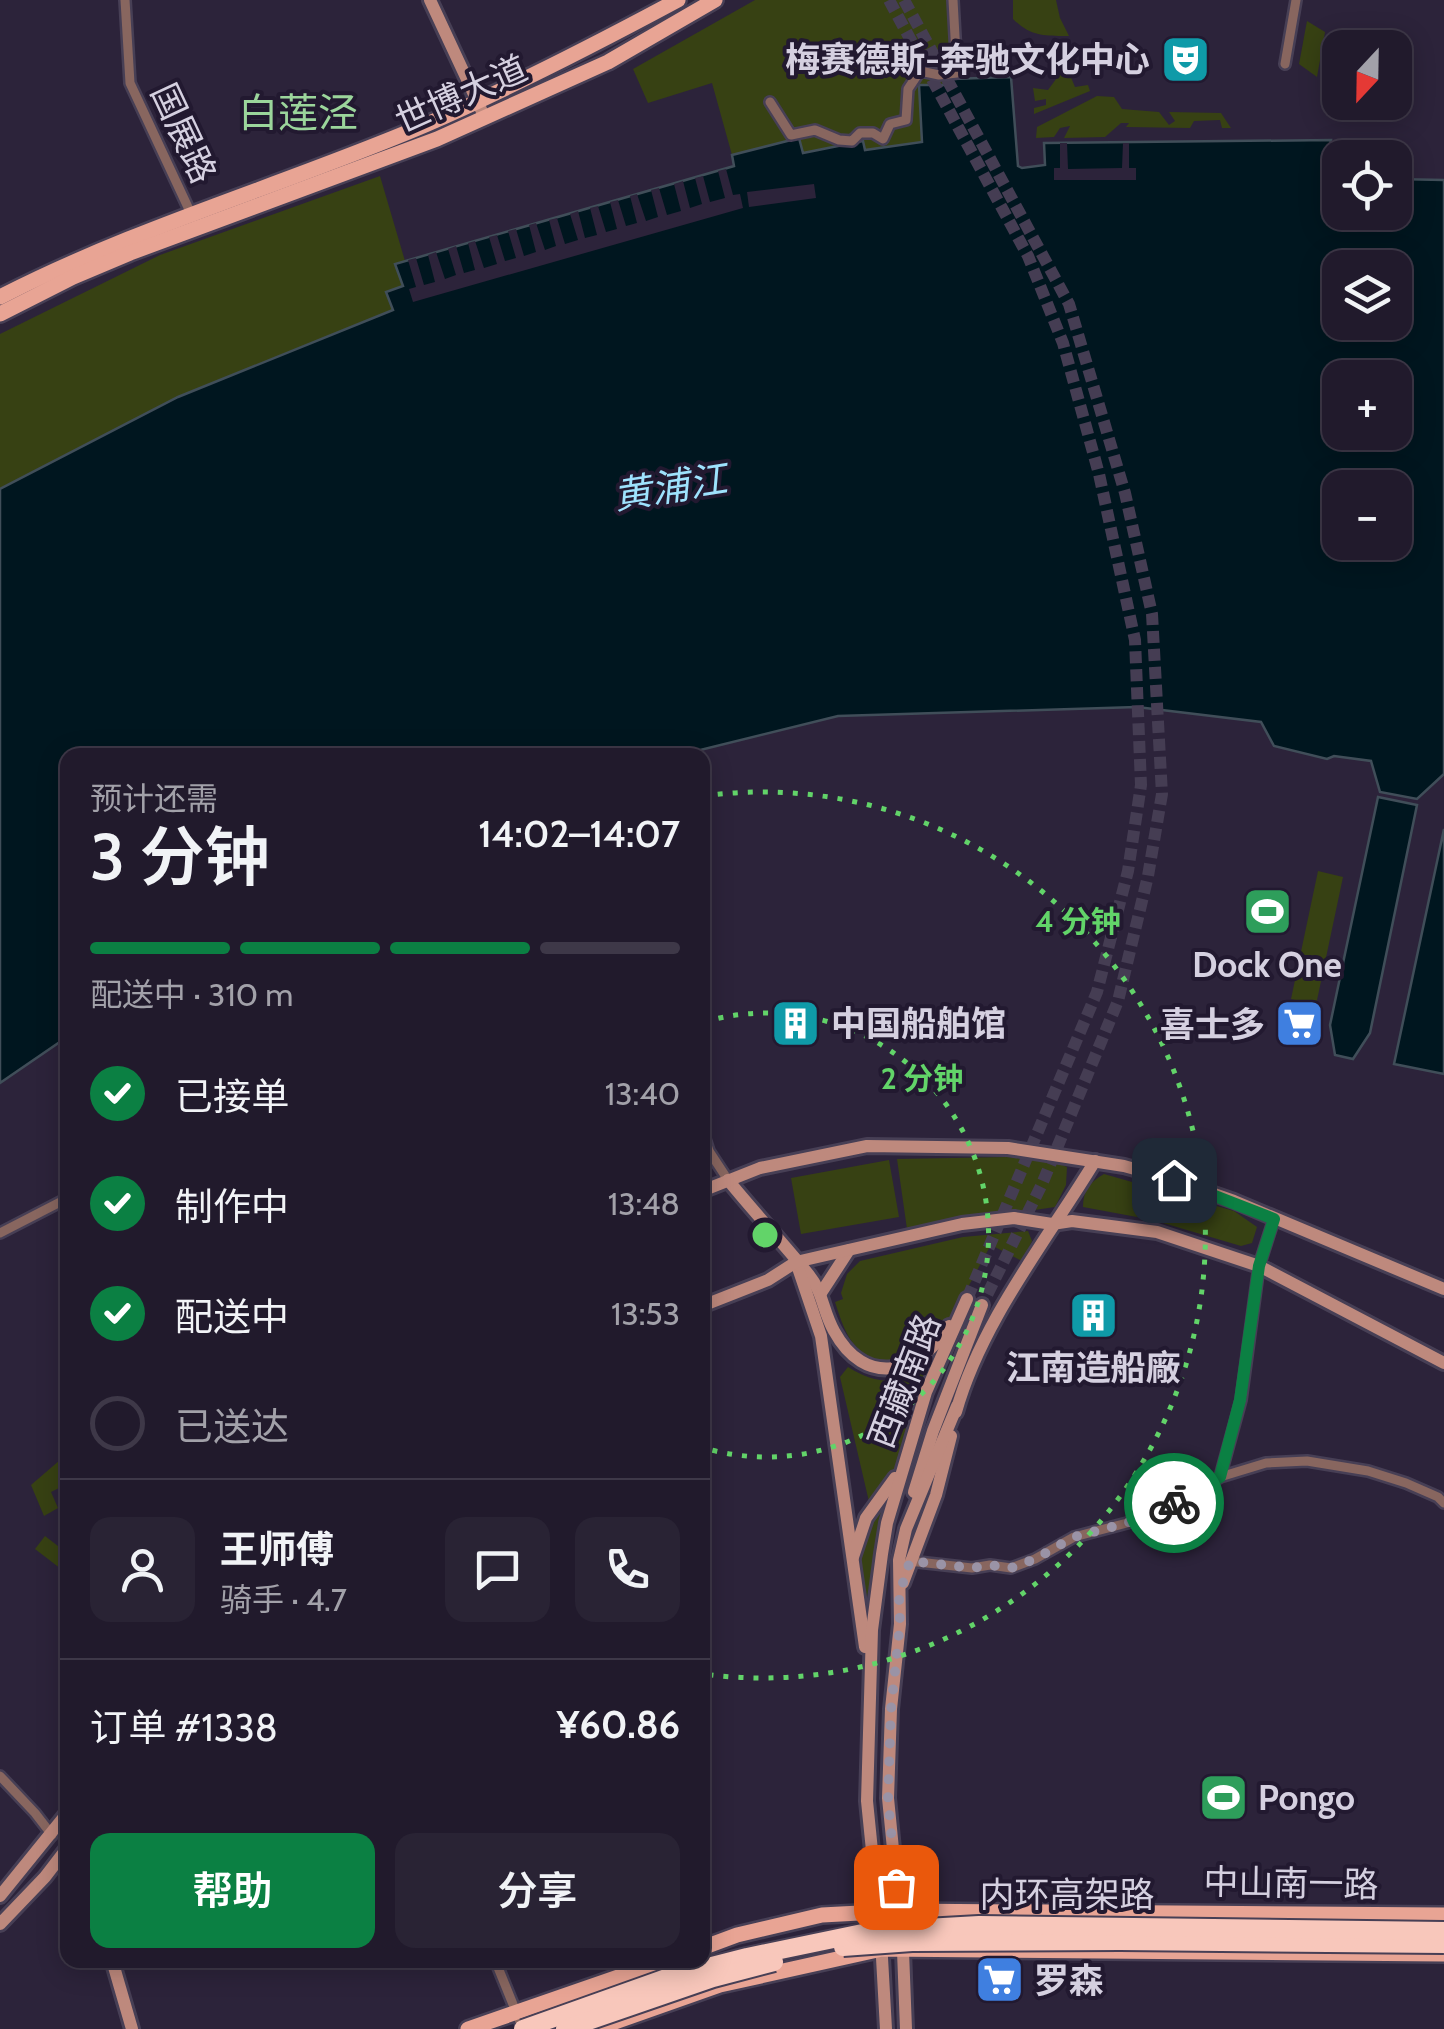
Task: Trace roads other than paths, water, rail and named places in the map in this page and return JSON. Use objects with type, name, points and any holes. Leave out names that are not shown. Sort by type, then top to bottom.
[{"type":"highway","name":"内环高架路","points":[[710,1966],[872,1932],[979,1925],[1444,1931]]},
{"type":"highway","name":"内环高架路","points":[[565,2029],[712,1978],[848,1946],[1102,1941],[1444,1944]]},
{"type":"highway","name":"内环高架路","points":[[521,2023],[702,1968]]},
{"type":"main road","points":[[430,0],[485,118]]},
{"type":"main road","name":"世博大道","points":[[0,314],[194,221],[425,125],[648,7],[678,0]]},
{"type":"main road","name":"世博大道","points":[[0,297],[81,257],[387,160],[608,62],[715,0]]},
{"type":"main road","points":[[710,1188],[794,1161],[868,1146],[1008,1148],[1174,1180],[1444,1288]]},
{"type":"main road","name":"西藏南路","points":[[906,2029],[903,1951],[888,1798],[906,1529],[998,1314],[1095,1162]]},
{"type":"main road","name":"西藏南路","points":[[728,1180],[821,1294],[824,1312],[854,1359],[880,1369],[917,1360],[941,1338],[967,1299],[926,1392],[902,1470],[887,1523],[872,1630],[867,1802],[886,2029]]},
{"type":"main road","points":[[710,1303],[768,1280],[796,1262],[962,1224],[1014,1218],[1052,1224],[1072,1221],[1158,1232],[1259,1266],[1444,1363]]},
{"type":"main road","points":[[821,1294],[849,1250]]},
{"type":"main road","name":"西藏南路","points":[[796,1262],[821,1336],[871,1684]]},
{"type":"main road","points":[[906,1529],[933,1431],[982,1304]]},
{"type":"main road","name":"西藏南路","points":[[904,1560],[936,1496],[958,1406]]},
{"type":"main road","points":[[852,1559],[866,1518],[902,1470]]},
{"type":"main road","points":[[0,1896],[60,1824]]},
{"type":"main road","points":[[52,1835],[60,1845]]},
{"type":"main road","points":[[0,1924],[60,1860]]},
{"type":"main road","name":"中山南一路","points":[[710,1946],[822,1915],[897,1911],[1444,1915]]},
{"type":"main road","name":"中山南一路","points":[[596,2029],[720,1985],[882,1950],[1444,1954]]},
{"type":"main road","points":[[114,1968],[132,2029]]},
{"type":"main road","points":[[468,2029],[521,2023],[648,1968]]},
{"type":"street","name":"国展路","points":[[125,0],[130,83],[194,221]]},
{"type":"street","points":[[770,102],[791,135],[815,130],[839,140],[852,140],[860,132],[883,139],[890,124],[906,120],[908,90],[920,71],[957,73],[953,0]]},
{"type":"street","points":[[1285,64],[1296,0]]},
{"type":"street","points":[[710,1153],[728,1180]]},
{"type":"street","points":[[0,1233],[60,1202]]},
{"type":"street","points":[[1220,1477],[1243,1387],[1259,1266],[1274,1219]]},
{"type":"street","points":[[904,1560],[1011,1568],[1074,1537],[1127,1523],[1188,1498],[1220,1477],[1266,1463],[1307,1460],[1380,1474],[1444,1503]]},
{"type":"street","points":[[0,1776],[36,1812],[52,1835]]},
{"type":"street","points":[[499,1968],[521,2023]]},
{"type":"water","name":"黄浦江","points":[[1011,77],[1018,166],[1022,168],[1045,165],[1044,143],[1322,140],[1322,230],[1412,230],[1412,179],[1444,180],[1444,774],[1417,799],[1380,792],[1371,761],[1334,756],[1327,759],[1274,746],[1261,722],[1137,707],[838,716],[708,748],[60,748],[60,1042],[0,1083],[0,489],[178,397],[393,310],[386,292],[403,286],[395,264],[734,166],[732,155],[799,138],[803,153],[863,141],[865,150],[922,142],[919,85],[952,85],[952,79]]},
{"type":"water","points":[[1378,797],[1417,805],[1370,1033],[1353,1059],[1335,1055],[1330,1025]]},
{"type":"water","points":[[1444,829],[1444,1074],[1394,1064]]},
{"type":"tunnel","points":[[889,0],[1028,256],[1063,343],[1099,474],[1135,640],[1141,785],[1128,871],[1097,992],[967,1299]]},
{"type":"tunnel","points":[[904,0],[1069,304],[1125,493],[1152,614],[1162,794],[1148,876],[1118,1001],[1042,1184],[982,1305]]},
{"type":"place","name":"梅赛德斯-奔驰文化中心","points":[[1185,59]]},
{"type":"place","name":"Dock One","points":[[1267,912]]},
{"type":"place","name":"中国船舶馆","points":[[796,1023]]},
{"type":"place","name":"喜士多","points":[[1300,1024]]},
{"type":"place","name":"江南造船廠","points":[[1093,1315]]},
{"type":"place","name":"Pongo","points":[[1223,1797]]},
{"type":"place","name":"罗森","points":[[999,1980]]},
{"type":"district","name":"白莲泾","points":[[298,112]]}]
